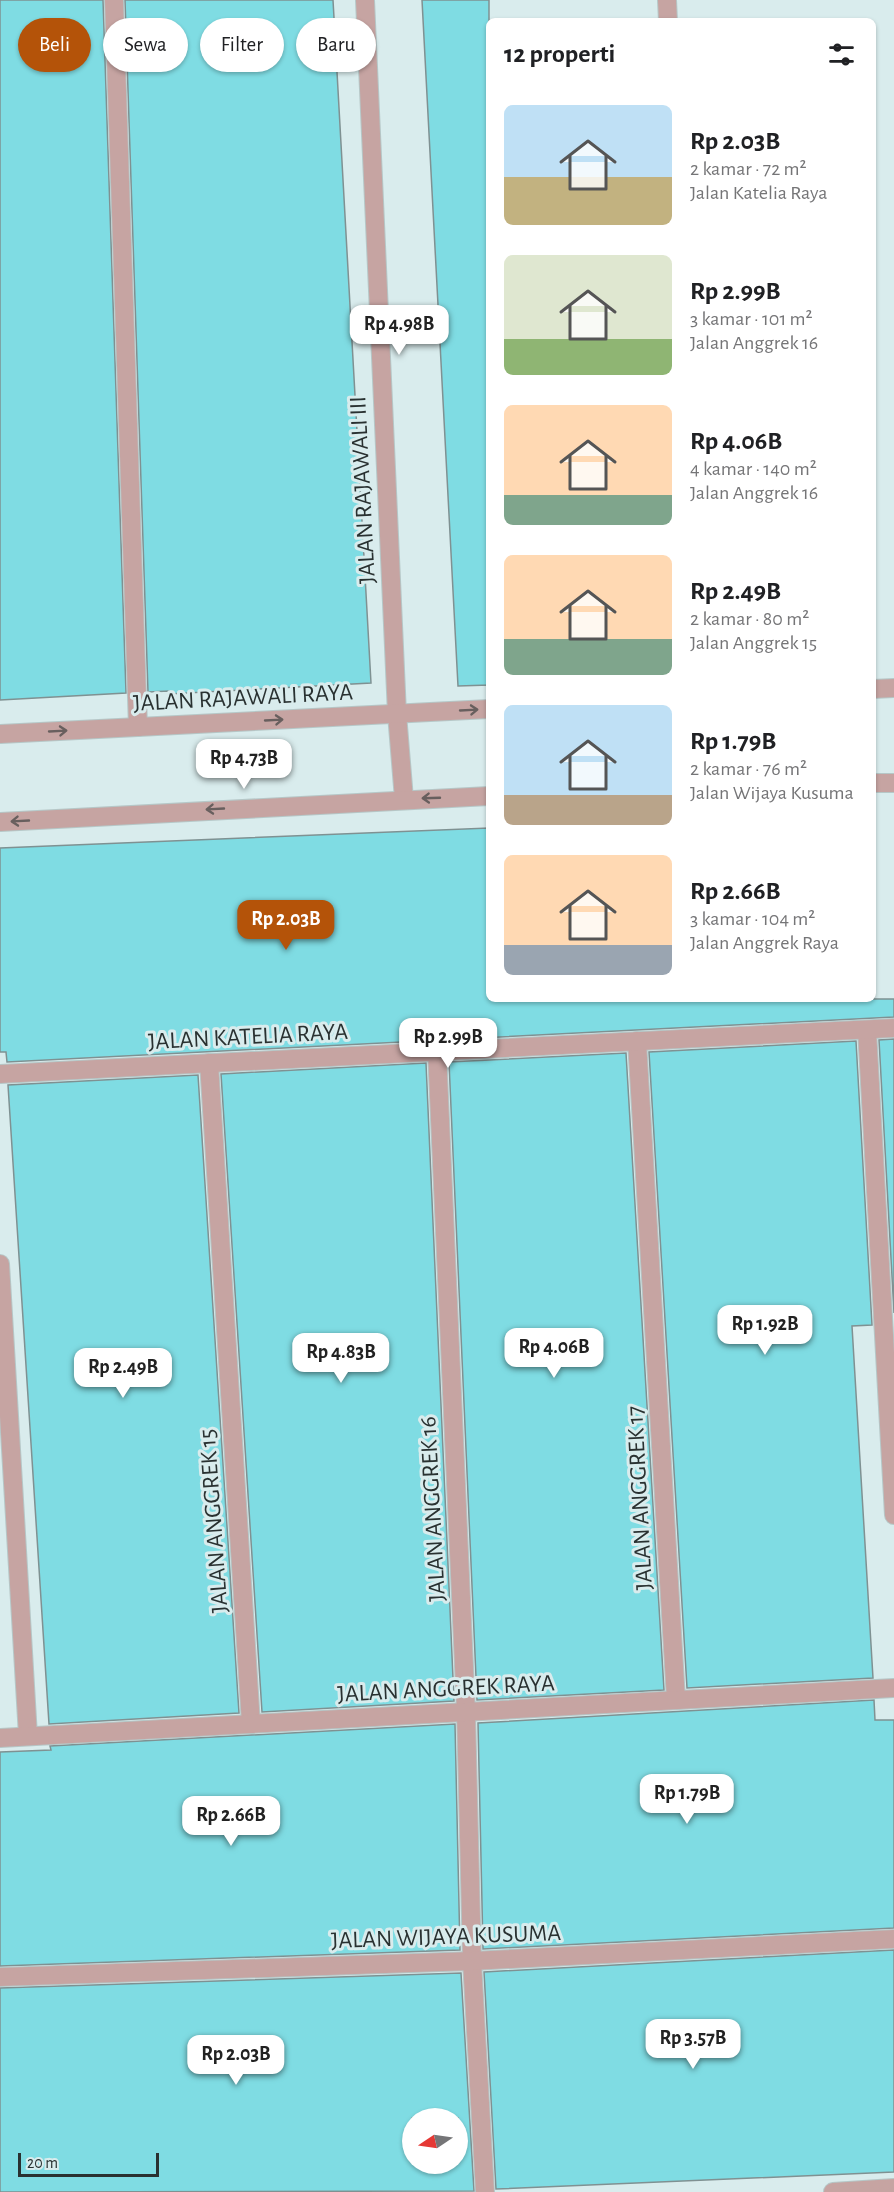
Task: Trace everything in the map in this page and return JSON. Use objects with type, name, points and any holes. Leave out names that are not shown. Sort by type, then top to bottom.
[{"type":"street","points":[[114,0],[138,727]]},
{"type":"street","name":"JALAN RAJAWALI III","points":[[365,0],[397,714],[405,799]]},
{"type":"street","points":[[667,0],[668,18]]},
{"type":"street","points":[[876,689],[894,688]]},
{"type":"street","name":"JALAN RAJAWALI RAYA","points":[[0,734],[486,709]]},
{"type":"street","points":[[876,783],[894,783]]},
{"type":"street","points":[[0,822],[486,796]]},
{"type":"street","name":"JALAN KATELIA RAYA","points":[[0,1074],[894,1028]]},
{"type":"street","points":[[867,1030],[894,1515]]},
{"type":"street","name":"JALAN ANGGREK 17","points":[[638,1041],[676,1700]]},
{"type":"street","name":"JALAN ANGGREK 16","points":[[437,1051],[466,1712],[472,1961],[485,2192]]},
{"type":"street","name":"JALAN ANGGREK 15","points":[[208,1063],[251,1724]]},
{"type":"street","points":[[0,1264],[28,1736]]},
{"type":"street","name":"JALAN ANGGREK RAYA","points":[[0,1738],[894,1688]]},
{"type":"street","name":"JALAN WIJAYA KUSUMA","points":[[0,1977],[472,1961],[894,1939]]},
{"type":"street","points":[[833,2192],[894,2188]]},
{"type":"building","points":[[0,0],[103,0],[103,72],[105,72],[126,693],[0,700]]},
{"type":"building","points":[[125,0],[333,0],[334,18],[296,18],[296,72],[337,72],[371,683],[169,694],[169,691],[148,692],[127,72],[188,72],[188,18],[126,18]]},
{"type":"building","points":[[422,0],[489,0],[489,18],[486,18],[486,685],[458,686]]},
{"type":"building","points":[[486,828],[486,1002],[876,1002],[876,999],[894,999],[894,1017],[7,1062],[6,1052],[0,1052],[0,848]]},
{"type":"building","points":[[894,1039],[894,1313],[879,1040]]},
{"type":"building","points":[[856,1041],[872,1325],[852,1326],[873,1678],[687,1688],[649,1052]]},
{"type":"building","points":[[626,1053],[664,1690],[477,1700],[449,1062]]},
{"type":"building","points":[[426,1063],[454,1701],[262,1712],[221,1074]]},
{"type":"building","points":[[198,1075],[239,1713],[49,1724],[8,1085]]},
{"type":"building","points":[[874,1700],[875,1720],[894,1720],[894,1928],[483,1949],[478,1723]]},
{"type":"building","points":[[455,1724],[460,1950],[0,1966],[0,1752],[51,1750],[50,1746]]},
{"type":"building","points":[[894,1950],[894,2172],[496,2189],[484,1972]]},
{"type":"building","points":[[461,1973],[474,2191],[0,2192],[0,1988]]}]
